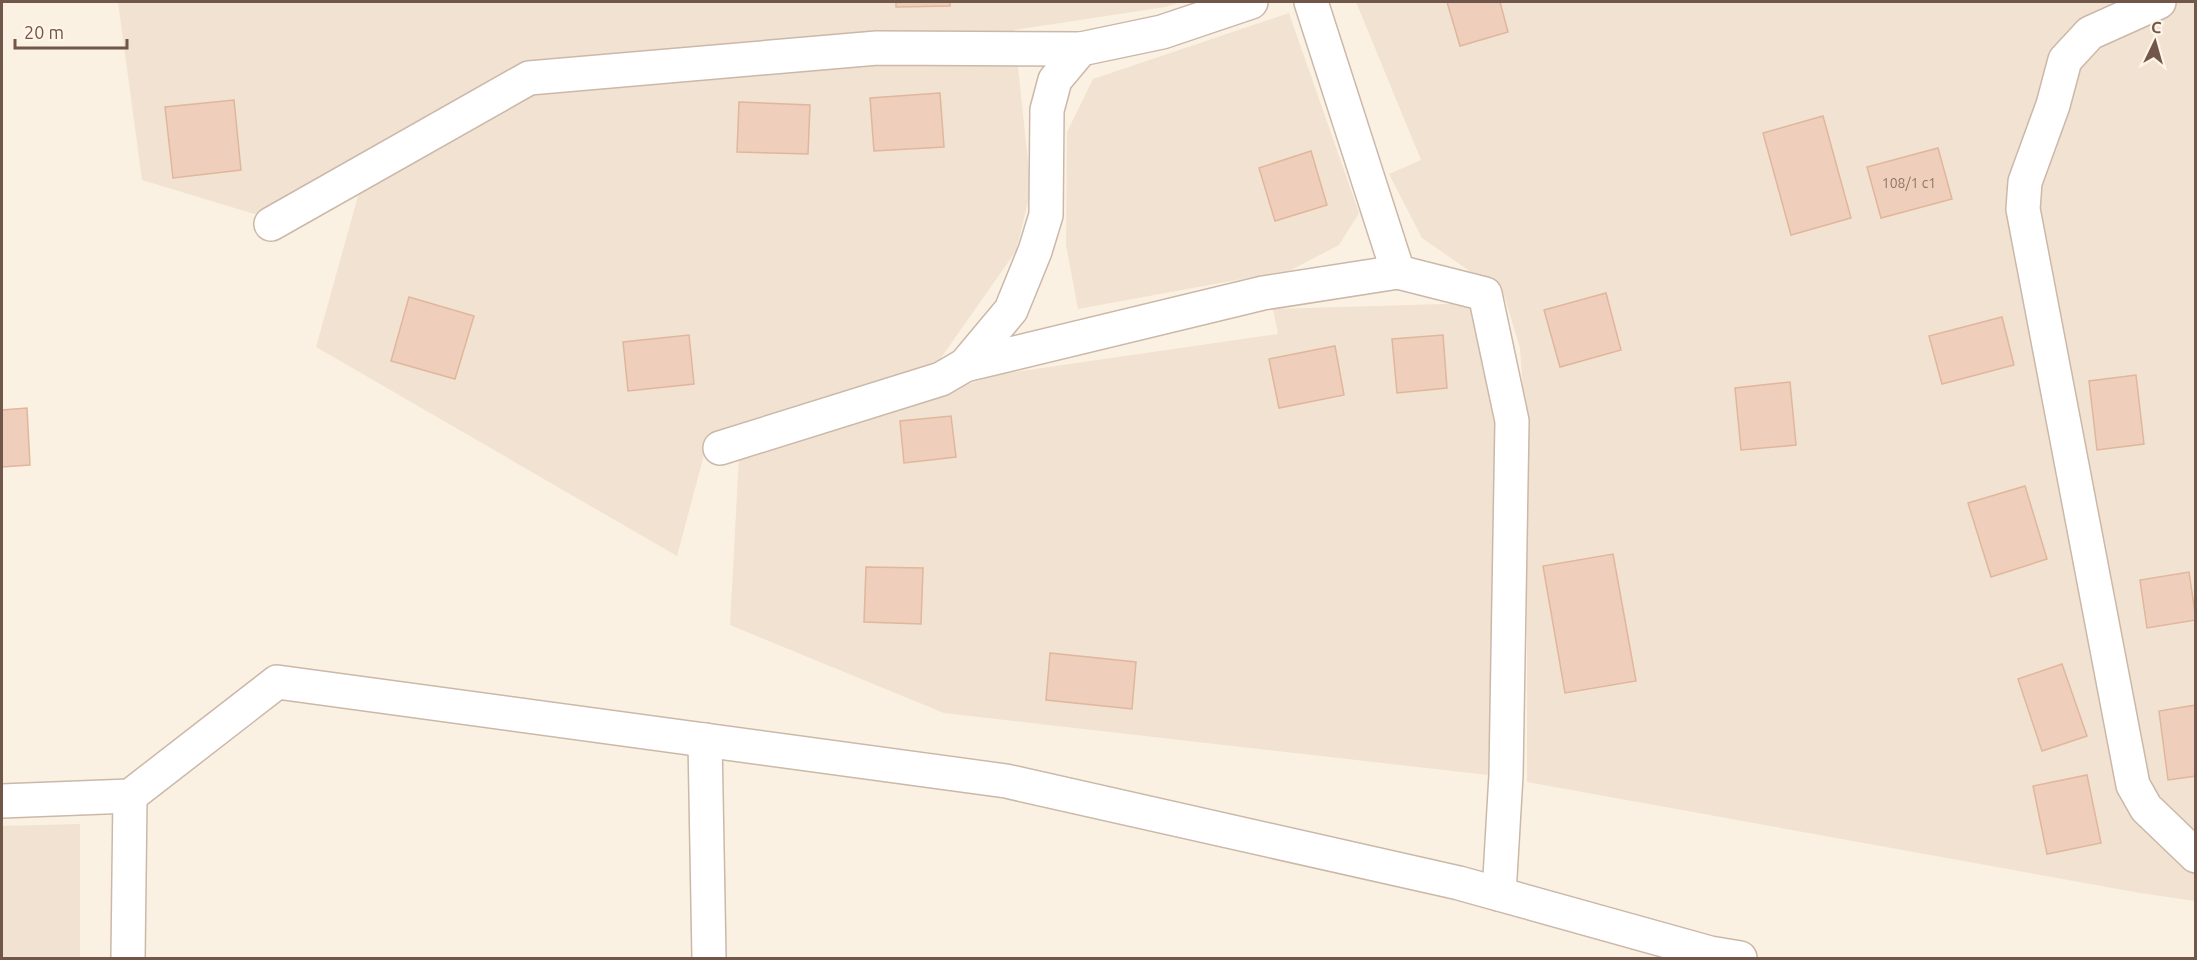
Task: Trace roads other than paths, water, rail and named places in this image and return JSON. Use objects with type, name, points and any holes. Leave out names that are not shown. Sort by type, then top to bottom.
[{"type":"street","points":[[271,224],[529,78],[877,48],[1081,49],[1162,32],[1251,2]]},
{"type":"street","points":[[1311,2],[1398,272]]},
{"type":"street","points":[[2159,2],[2090,33],[2065,60],[2053,105],[2025,182],[2022,209],[2133,785],[2146,808],[2196,856]]},
{"type":"street","points":[[965,365],[1011,310],[1035,250],[1046,215],[1047,110],[1055,81],[1081,49]]},
{"type":"street","points":[[720,448],[940,379],[965,365],[1263,293],[1398,272],[1485,294],[1512,421],[1506,775],[1499,894]]},
{"type":"street","points":[[2,801],[130,796],[277,682],[1006,781],[1459,883],[1710,953],[1740,958]]},
{"type":"street","points":[[705,740],[709,958]]},
{"type":"street","points":[[128,958],[130,796]]}]
